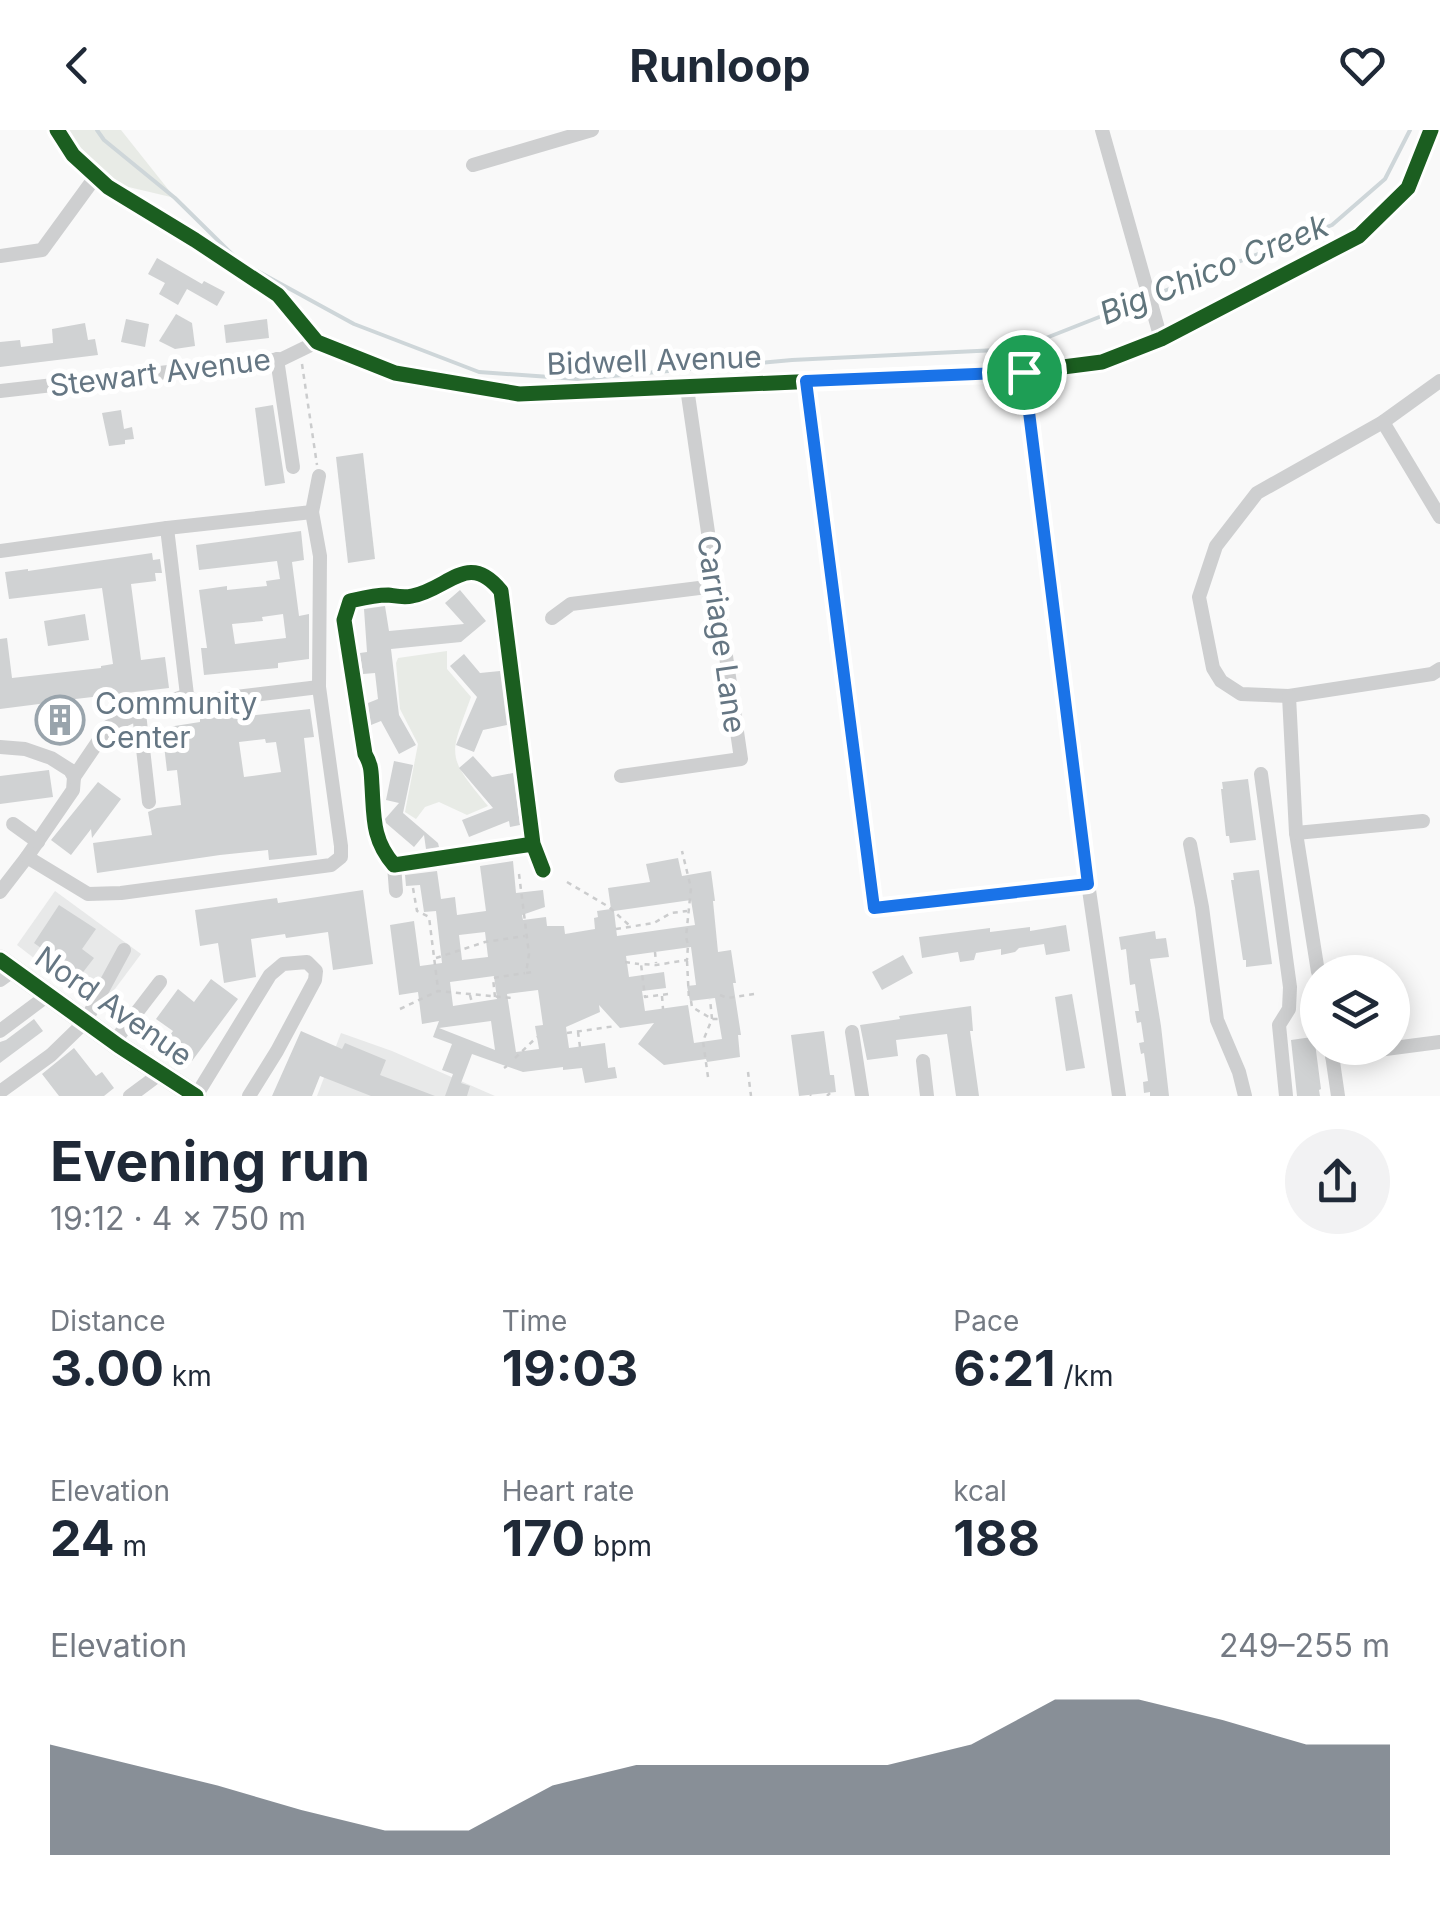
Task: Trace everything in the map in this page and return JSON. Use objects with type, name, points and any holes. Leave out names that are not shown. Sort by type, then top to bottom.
[{"type":"main road","name":"Nord Avenue","points":[[4,970],[48,995],[196,1096]]},
{"type":"street","points":[[56,130],[72,154],[108,187],[278,294],[316,342]]},
{"type":"street","points":[[473,165],[592,130]]},
{"type":"street","points":[[1102,130],[1161,339]]},
{"type":"street","name":"Bidwell Avenue","points":[[316,342],[395,373],[519,394],[1024,372],[1102,362],[1161,339],[1359,236],[1408,188],[1431,130]]},
{"type":"street","points":[[0,256],[42,250],[96,176]]},
{"type":"street","name":"Stewart Avenue","points":[[0,391],[277,359],[316,342]]},
{"type":"street","points":[[277,359],[292,468]]},
{"type":"street","points":[[1024,372],[1088,884],[1120,1096]]},
{"type":"street","points":[[806,381],[874,908],[1088,884]]},
{"type":"street","points":[[1440,381],[1383,422],[1257,492],[1216,546],[1199,597],[1212,668],[1220,681],[1241,694],[1289,696],[1432,674],[1440,669]]},
{"type":"street","name":"Carriage Lane","points":[[620,776],[741,759],[687,388]]},
{"type":"street","points":[[1383,422],[1440,517]]},
{"type":"street","points":[[27,857],[88,894],[331,866],[341,857],[319,687],[320,556],[312,512],[318,469]]},
{"type":"street","points":[[0,550],[312,512]]},
{"type":"street","points":[[167,528],[187,695],[203,701],[319,687]]},
{"type":"street","points":[[396,891],[394,865],[377,840],[372,766],[364,754],[344,620],[350,601],[370,596],[409,597],[464,572],[480,572],[501,591],[533,844],[543,870]]},
{"type":"street","points":[[552,618],[571,604],[715,586]]},
{"type":"street","points":[[0,892],[73,790],[74,776],[108,727],[187,695]]},
{"type":"street","points":[[1289,696],[1296,833],[1315,955]]},
{"type":"street","points":[[139,713],[149,802]]},
{"type":"street","points":[[0,747],[25,749],[51,758],[74,776]]},
{"type":"street","points":[[1261,774],[1290,987],[1289,1009],[1279,1025],[1286,1096]]},
{"type":"street","points":[[1296,833],[1423,821]]},
{"type":"street","points":[[13,824],[38,842]]},
{"type":"street","points":[[394,865],[533,844]]},
{"type":"street","points":[[1190,844],[1217,1020],[1246,1096]]},
{"type":"street","points":[[0,1092],[51,1054],[85,1022],[124,950]]},
{"type":"street","points":[[196,1096],[270,974],[282,964],[307,962],[316,971],[315,980],[250,1096]]},
{"type":"street","points":[[114,1042],[160,982]]},
{"type":"street","points":[[0,1031],[48,995]]},
{"type":"street","points":[[852,1032],[862,1096]]},
{"type":"street","points":[[1410,1045],[1440,1042]]},
{"type":"street","points":[[923,1061],[928,1096]]},
{"type":"street","points":[[1333,1065],[1338,1096]]},
{"type":"street","points":[[130,1096],[161,1073]]},
{"type":"path","points":[[302,362],[318,469]]},
{"type":"path","points":[[682,851],[690,888],[690,1000],[692,1007],[712,1020],[718,1019]]},
{"type":"path","points":[[519,874],[529,954],[526,973]]},
{"type":"path","points":[[567,882],[609,906],[630,926]]},
{"type":"path","points":[[413,888],[415,912],[429,916],[438,991]]},
{"type":"path","points":[[673,903],[674,912]]},
{"type":"path","points":[[616,928],[654,923],[674,912],[688,910]]},
{"type":"path","points":[[434,959],[485,942],[526,936]]},
{"type":"path","points":[[656,952],[656,964]]},
{"type":"path","points":[[626,962],[687,960]]},
{"type":"path","points":[[640,963],[646,997],[668,994]]},
{"type":"path","points":[[492,998],[493,978],[533,972]]},
{"type":"path","points":[[438,991],[512,998]]},
{"type":"path","points":[[400,1009],[438,991]]},
{"type":"path","points":[[470,994],[472,1003]]},
{"type":"path","points":[[720,996],[754,994]]},
{"type":"path","points":[[661,995],[663,1008]]},
{"type":"path","points":[[708,1077],[703,1041],[712,1020],[710,998]]},
{"type":"path","points":[[567,1033],[616,1026]]},
{"type":"path","points":[[578,1031],[580,1046]]},
{"type":"path","points":[[516,1058],[537,1037]]},
{"type":"path","points":[[748,1072],[751,1096]]},
{"type":"shaded area","points":[[62,130],[121,130],[175,198],[120,185]]},
{"type":"shaded area","points":[[447,651],[447,669],[471,697],[458,733],[458,765],[488,806],[467,815],[439,802],[425,807],[416,819],[405,812],[418,744],[400,709],[396,663],[398,658]]},
{"type":"shaded area","points":[[55,891],[141,954],[100,1009],[17,945]]},
{"type":"shaded area","points":[[341,1033],[392,1051],[495,1096],[317,1096]]},
{"type":"building","points":[[157,258],[202,284],[204,281],[225,292],[217,306],[187,289],[178,305],[159,294],[165,283],[148,274]]},
{"type":"building","points":[[176,314],[192,323],[195,346],[175,349],[159,341]]},
{"type":"building","points":[[126,319],[149,324],[145,347],[121,342]]},
{"type":"building","points":[[267,319],[269,338],[226,343],[224,325]]},
{"type":"building","points":[[85,323],[88,340],[95,339],[98,355],[0,367],[0,342],[20,340],[21,347],[53,343],[52,329]]},
{"type":"building","points":[[273,405],[285,483],[265,486],[255,408]]},
{"type":"building","points":[[121,410],[124,429],[132,427],[134,439],[109,446],[102,413]]},
{"type":"building","points":[[363,453],[375,559],[348,563],[336,457]]},
{"type":"building","points":[[301,531],[304,560],[292,562],[299,616],[309,614],[309,659],[278,663],[278,668],[204,675],[201,648],[207,648],[199,590],[267,586],[266,581],[280,579],[277,561],[199,570],[196,545]],"holes":[[[283,614],[286,638],[235,644],[232,624],[263,621],[262,617]]]},
{"type":"building","points":[[152,553],[153,560],[160,559],[162,573],[155,573],[156,581],[131,584],[141,660],[165,657],[169,688],[67,700],[71,731],[52,735],[47,703],[0,709],[0,639],[7,638],[12,678],[113,664],[102,588],[9,599],[5,572]]},
{"type":"building","points":[[460,590],[486,621],[461,642],[391,649],[399,715],[416,745],[399,754],[381,721],[371,725],[368,703],[378,699],[375,673],[363,674],[360,653],[367,652],[364,609],[385,606],[389,631],[464,624],[445,603]]},
{"type":"building","points":[[85,614],[89,640],[48,646],[44,621]]},
{"type":"building","points":[[464,654],[480,673],[500,671],[507,725],[483,730],[474,752],[456,745],[477,697],[450,666]]},
{"type":"building","points":[[310,709],[314,737],[304,738],[317,855],[269,860],[268,850],[97,873],[93,843],[152,835],[148,812],[181,805],[177,770],[167,771],[162,728],[225,714],[248,712],[248,716]],"holes":[[[265,739],[266,743],[276,742],[281,772],[244,777],[239,742]]]},
{"type":"building","points":[[473,756],[492,777],[513,773],[520,825],[510,827],[509,821],[469,837],[462,820],[493,808],[459,768]]},
{"type":"building","points":[[394,761],[413,765],[403,813],[439,847],[426,849],[424,835],[414,847],[386,823],[385,819],[399,803],[386,800]]},
{"type":"building","points":[[49,770],[53,797],[0,804],[0,776]]},
{"type":"building","points":[[1248,779],[1256,840],[1230,843],[1226,836],[1222,782]]},
{"type":"building","points":[[98,782],[121,799],[92,838],[91,829],[71,855],[51,840]]},
{"type":"building","points":[[678,858],[682,876],[711,871],[718,952],[731,950],[740,1057],[664,1065],[638,1044],[654,1023],[620,1028],[599,1005],[600,1012],[566,1027],[569,1048],[605,1043],[608,1068],[615,1067],[617,1078],[585,1083],[582,1068],[523,1072],[472,1054],[461,1083],[470,1086],[467,1096],[445,1096],[453,1074],[442,1070],[452,1044],[433,1037],[439,1021],[422,1024],[418,992],[399,995],[390,925],[414,921],[420,966],[442,963],[436,911],[424,912],[420,885],[406,886],[405,875],[437,871],[441,899],[455,897],[457,915],[486,911],[480,866],[513,861],[516,893],[543,890],[545,907],[522,915],[523,920],[546,917],[547,926],[564,926],[565,934],[595,929],[597,911],[611,909],[608,888],[650,882],[646,864]],"holes":[[[691,900],[695,925],[617,936],[614,911]],[[485,932],[488,957],[462,960],[459,935]],[[691,947],[696,985],[687,986],[690,1001],[715,998],[722,1039],[694,1043],[688,1005],[645,1011],[642,991],[666,988],[664,972],[629,977],[626,956]],[[494,976],[497,999],[453,1006],[450,982]],[[538,990],[543,1025],[535,1026],[539,1049],[516,1052],[507,994]],[[491,1021],[495,1050],[439,1028]]]},
{"type":"building","points":[[1259,870],[1272,964],[1246,967],[1231,880],[1233,873]]},
{"type":"building","points":[[363,890],[373,964],[333,970],[328,932],[286,938],[285,934],[251,939],[256,977],[224,983],[218,943],[200,946],[195,910]]},
{"type":"building","points":[[59,905],[96,929],[82,949],[94,958],[80,976],[34,943]]},
{"type":"building","points":[[1066,925],[1070,951],[1046,955],[1044,944],[1001,955],[1001,949],[976,953],[974,960],[960,962],[958,952],[922,958],[919,937],[990,928],[990,932],[1030,927],[1030,931]]},
{"type":"building","points":[[1155,931],[1156,939],[1166,938],[1169,957],[1150,959],[1169,1096],[1144,1093],[1143,1082],[1148,1081],[1139,1043],[1144,1042],[1135,1011],[1139,1011],[1135,984],[1130,985],[1126,949],[1121,950],[1119,937]]},
{"type":"building","points":[[903,955],[913,973],[882,990],[872,972]]},
{"type":"building","points":[[211,979],[238,999],[192,1061],[165,1042],[173,1031],[156,1019],[178,989],[194,1002]]},
{"type":"building","points":[[1072,994],[1085,1068],[1066,1071],[1055,997]]},
{"type":"building","points":[[971,1006],[970,1031],[979,1096],[956,1096],[947,1034],[896,1040],[898,1056],[867,1060],[860,1025]]},
{"type":"building","points":[[34,1019],[43,1031],[0,1063],[0,1042]]},
{"type":"building","points":[[301,1031],[342,1049],[345,1043],[386,1060],[380,1075],[435,1096],[371,1096],[320,1076],[312,1096],[272,1096]]},
{"type":"building","points":[[824,1031],[836,1092],[799,1096],[791,1035]]},
{"type":"building","points":[[1300,1039],[1300,1065],[1318,1065],[1320,1096],[1297,1096],[1291,1040]]},
{"type":"building","points":[[74,1048],[96,1076],[102,1072],[114,1088],[104,1096],[59,1096],[42,1074]]},
{"type":"waterway","name":"Big Chico Creek","points":[[97,130],[239,261],[354,324],[479,372],[578,379],[792,360],[1018,349],[1145,299]]},
{"type":"waterway","name":"Big Chico Creek","points":[[1154,295],[1332,225],[1385,179],[1410,130]]},
{"type":"cycle path","points":[[57,130],[73,155],[108,187],[278,295],[317,342],[395,373],[519,394],[1024,372],[1102,362],[1161,339],[1359,236],[1408,188],[1431,130]]},
{"type":"cycle path","points":[[533,844],[394,865],[387,856],[376,828],[371,769],[365,754],[344,620],[350,601],[412,596],[468,573],[489,579],[501,591],[533,844],[543,870]]},
{"type":"cycle path","points":[[0,960],[196,1096]]},
{"type":"place","name":"Community Center","points":[[60,720]]},
{"type":"route","points":[[1024,372],[1088,884],[874,908],[806,381],[1024,372]]}]
